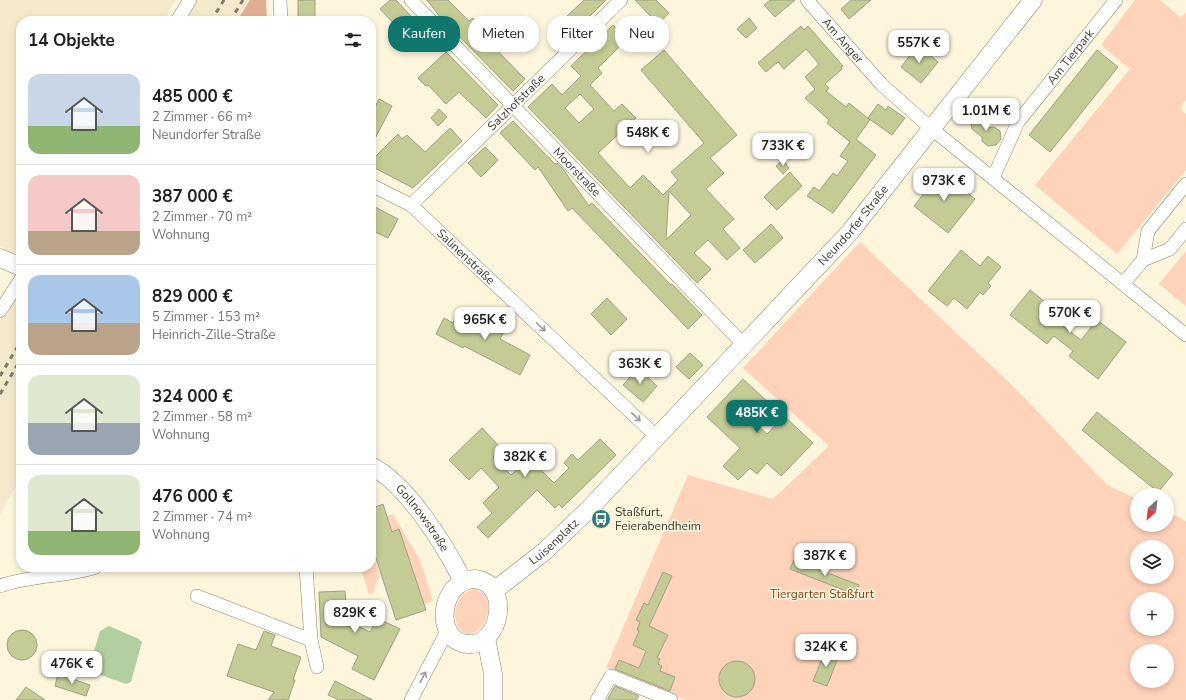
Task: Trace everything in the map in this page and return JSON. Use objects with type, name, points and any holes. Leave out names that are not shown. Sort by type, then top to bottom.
[{"type":"main road","name":"Neundorfer Straße","points":[[658,438],[743,344],[850,232],[1033,0]]},
{"type":"main road","points":[[0,258],[16,265]]},
{"type":"main road","name":"Luisenplatz","points":[[495,590],[550,546],[589,509],[658,438]]},
{"type":"main road","name":"Gollnowstraße","points":[[376,468],[405,491],[463,581]]},
{"type":"main road","points":[[479,579],[488,583],[495,590],[498,604],[496,618],[493,629],[486,638],[475,644],[468,644],[455,639],[448,632],[444,620],[448,597],[453,588],[463,581],[479,579]]},
{"type":"main road","points":[[486,638],[493,674],[493,700]]},
{"type":"street","points":[[180,16],[190,0]]},
{"type":"street","points":[[280,0],[281,16]]},
{"type":"street","name":"Moorstraße","points":[[411,0],[743,344]]},
{"type":"street","name":"Salzhofstraße","points":[[411,205],[621,0]]},
{"type":"street","name":"Am Anger","points":[[807,0],[882,85],[932,129]]},
{"type":"street","name":"Am Tierpark","points":[[993,178],[1018,122],[1116,0]]},
{"type":"street","points":[[932,129],[1186,335]]},
{"type":"street","points":[[1143,260],[1148,231],[1186,184]]},
{"type":"street","name":"Salinenstraße","points":[[376,188],[411,205],[658,438]]},
{"type":"street","points":[[1123,284],[1143,260],[1170,249],[1186,229]]},
{"type":"street","points":[[0,311],[16,287]]},
{"type":"street","points":[[0,586],[19,580],[81,572]]},
{"type":"street","points":[[306,572],[311,640],[317,667]]},
{"type":"street","points":[[197,596],[311,640]]},
{"type":"street","points":[[411,700],[448,632]]},
{"type":"street","points":[[597,700],[611,676],[671,700]]},
{"type":"shaded area","points":[[0,0],[176,0],[167,16],[16,16],[16,252],[12,253],[0,245]]},
{"type":"shaded area","points":[[196,0],[250,0],[240,16],[187,16]]},
{"type":"shaded area","points":[[250,0],[266,0],[267,16],[240,16]]},
{"type":"shaded area","points":[[16,294],[16,486],[0,514],[0,319]]},
{"type":"shaded area","points":[[109,626],[139,639],[142,642],[131,682],[126,684],[92,672],[89,668],[100,631]]},
{"type":"green space","points":[[1135,0],[1160,0],[1181,18],[1186,12],[1186,100],[1180,108],[1186,114],[1186,170],[1117,254],[1035,185],[1130,69],[1101,45]]},
{"type":"green space","name":"Tiergarten Staßfurt","points":[[860,242],[1020,393],[1107,485],[1130,496],[1130,532],[1174,532],[1174,515],[1186,521],[1186,700],[686,700],[606,668],[688,475],[773,499],[829,446],[743,368]]},
{"type":"green space","points":[[1186,251],[1186,306],[1159,284]]},
{"type":"green space","points":[[393,514],[420,560],[433,601],[423,604],[399,529],[392,532],[387,516]]},
{"type":"green space","points":[[376,564],[380,578],[377,580],[373,593],[369,594],[362,572],[376,572]]},
{"type":"green space","points":[[475,589],[484,594],[487,599],[488,612],[483,625],[473,633],[467,634],[461,630],[457,624],[455,617],[456,610],[458,602],[462,596],[468,591]]},
{"type":"building","points":[[298,0],[315,0],[315,16],[298,16]]},
{"type":"building","points":[[390,0],[396,0],[411,16],[388,16],[388,18],[380,9]]},
{"type":"building","points":[[427,0],[448,0],[468,20],[468,45],[460,37],[460,16],[439,16]]},
{"type":"building","points":[[584,0],[606,0],[590,16],[567,16]]},
{"type":"building","points":[[635,0],[656,0],[669,13],[666,16],[650,16]]},
{"type":"building","points":[[770,0],[795,0],[775,17],[764,5]]},
{"type":"building","points":[[851,0],[871,0],[849,19],[841,9]]},
{"type":"building","points":[[749,18],[757,28],[746,38],[737,29]]},
{"type":"building","points":[[613,25],[615,27],[615,51],[598,68],[602,73],[590,85],[614,111],[622,104],[636,118],[598,153],[630,188],[643,175],[663,195],[678,180],[671,172],[704,143],[641,70],[662,52],[666,52],[737,135],[710,158],[724,173],[706,189],[734,219],[723,229],[740,248],[727,260],[708,240],[694,253],[711,269],[697,283],[528,107],[552,84],[562,95],[581,76],[571,66],[585,52],[607,52],[607,31]],"holes":[[[580,94],[594,109],[579,123],[565,108]],[[669,191],[691,215],[666,240]]]},
{"type":"building","points":[[801,26],[804,30],[808,26],[843,66],[841,67],[842,69],[825,84],[829,88],[826,91],[846,107],[849,103],[870,120],[856,139],[876,155],[833,213],[807,196],[814,187],[819,191],[833,173],[837,176],[848,161],[840,156],[850,142],[827,123],[829,120],[805,98],[815,89],[805,77],[819,64],[806,49],[784,69],[778,62],[766,72],[758,63]]},
{"type":"building","points":[[918,45],[938,62],[921,83],[901,67]]},
{"type":"building","points":[[1097,50],[1118,67],[1050,152],[1029,135]]},
{"type":"building","points":[[446,52],[498,105],[486,118],[459,92],[446,104],[428,85],[426,86],[418,78]]},
{"type":"building","points":[[475,52],[499,52],[525,79],[513,91]]},
{"type":"building","points":[[379,99],[392,106],[376,136],[376,105]]},
{"type":"building","points":[[878,104],[886,110],[888,106],[905,118],[892,135],[868,118]]},
{"type":"building","points":[[439,109],[447,117],[438,126],[431,118]]},
{"type":"building","points":[[981,117],[986,121],[986,128],[994,127],[1000,131],[1001,139],[996,145],[988,146],[982,141],[982,137],[972,129],[971,123],[975,118]]},
{"type":"building","points":[[513,121],[555,164],[557,163],[563,169],[589,206],[592,203],[702,315],[688,329],[572,208],[568,211],[538,167],[535,170],[500,133]]},
{"type":"building","points":[[450,128],[462,141],[413,188],[376,169],[376,156],[398,134],[402,139],[407,135],[425,152]]},
{"type":"building","points":[[485,147],[498,160],[481,177],[468,163]]},
{"type":"building","points":[[783,160],[789,168],[783,174],[776,166]]},
{"type":"building","points":[[790,172],[802,186],[777,210],[764,197]]},
{"type":"building","points":[[941,172],[975,199],[948,233],[914,206]]},
{"type":"building","points":[[376,208],[398,219],[388,238],[376,232]]},
{"type":"building","points":[[771,224],[783,238],[755,263],[743,250]]},
{"type":"building","points":[[961,250],[980,266],[988,256],[1001,267],[988,283],[991,286],[983,295],[980,292],[967,309],[954,298],[947,306],[928,291]]},
{"type":"building","points":[[1030,290],[1068,320],[1063,326],[1081,340],[1097,320],[1126,342],[1098,379],[1069,356],[1073,351],[1054,336],[1047,344],[1010,315]]},
{"type":"building","points":[[607,298],[627,319],[611,335],[591,314]]},
{"type":"building","points":[[458,313],[486,328],[493,315],[509,323],[500,339],[530,355],[520,375],[464,346],[463,348],[436,334],[444,318],[453,323]]},
{"type":"building","points":[[690,353],[703,365],[689,379],[676,367]]},
{"type":"building","points":[[638,368],[657,386],[643,402],[623,385]]},
{"type":"building","points":[[743,379],[770,404],[753,421],[767,434],[784,416],[813,443],[781,476],[767,463],[757,474],[750,468],[738,480],[723,466],[740,448],[707,417]]},
{"type":"building","points":[[1097,412],[1173,474],[1161,488],[1153,488],[1082,430]]},
{"type":"building","points":[[482,428],[502,449],[493,457],[511,475],[529,458],[554,483],[569,468],[564,463],[572,454],[578,460],[600,439],[616,455],[562,508],[559,504],[555,508],[537,490],[488,538],[477,527],[492,513],[483,503],[499,487],[481,468],[469,480],[449,460]]},
{"type":"building","points":[[383,504],[392,532],[399,529],[426,610],[396,620],[376,558],[376,507]]},
{"type":"building","points":[[794,560],[859,585],[856,595],[790,569]]},
{"type":"building","points":[[663,572],[672,576],[649,626],[668,635],[657,658],[660,659],[658,664],[662,666],[660,671],[675,677],[670,691],[615,669],[619,660],[639,668],[646,651],[633,645],[639,631],[637,630],[640,622],[636,620],[644,603],[648,605]]},
{"type":"building","points":[[345,591],[346,604],[350,607],[352,623],[370,632],[377,618],[400,629],[374,680],[352,669],[358,656],[321,637],[319,592]]},
{"type":"building","points":[[22,630],[32,635],[37,645],[32,655],[22,660],[12,655],[7,645],[12,635]]},
{"type":"building","points":[[264,631],[275,635],[271,646],[301,657],[288,700],[268,700],[274,692],[227,676],[238,644],[256,650]]},
{"type":"building","points":[[826,649],[839,655],[827,686],[813,681]]},
{"type":"building","points":[[741,661],[750,666],[754,672],[754,686],[750,692],[741,697],[733,697],[724,692],[720,686],[719,675],[724,666],[730,662]]},
{"type":"building","points":[[58,674],[90,685],[86,696],[55,686]]},
{"type":"building","points":[[335,681],[373,700],[339,700],[328,695]]},
{"type":"building","points":[[615,686],[639,696],[636,700],[607,700]]},
{"type":"building","points":[[26,687],[45,700],[16,700]]},
{"type":"railway","points":[[214,16],[224,0]]},
{"type":"railway","points":[[233,16],[243,0]]},
{"type":"railway","points":[[0,376],[16,349]]},
{"type":"railway","points":[[0,394],[16,367]]},
{"type":"place","name":"Staßfurt, Feierabendheim","points":[[601,519]]}]
